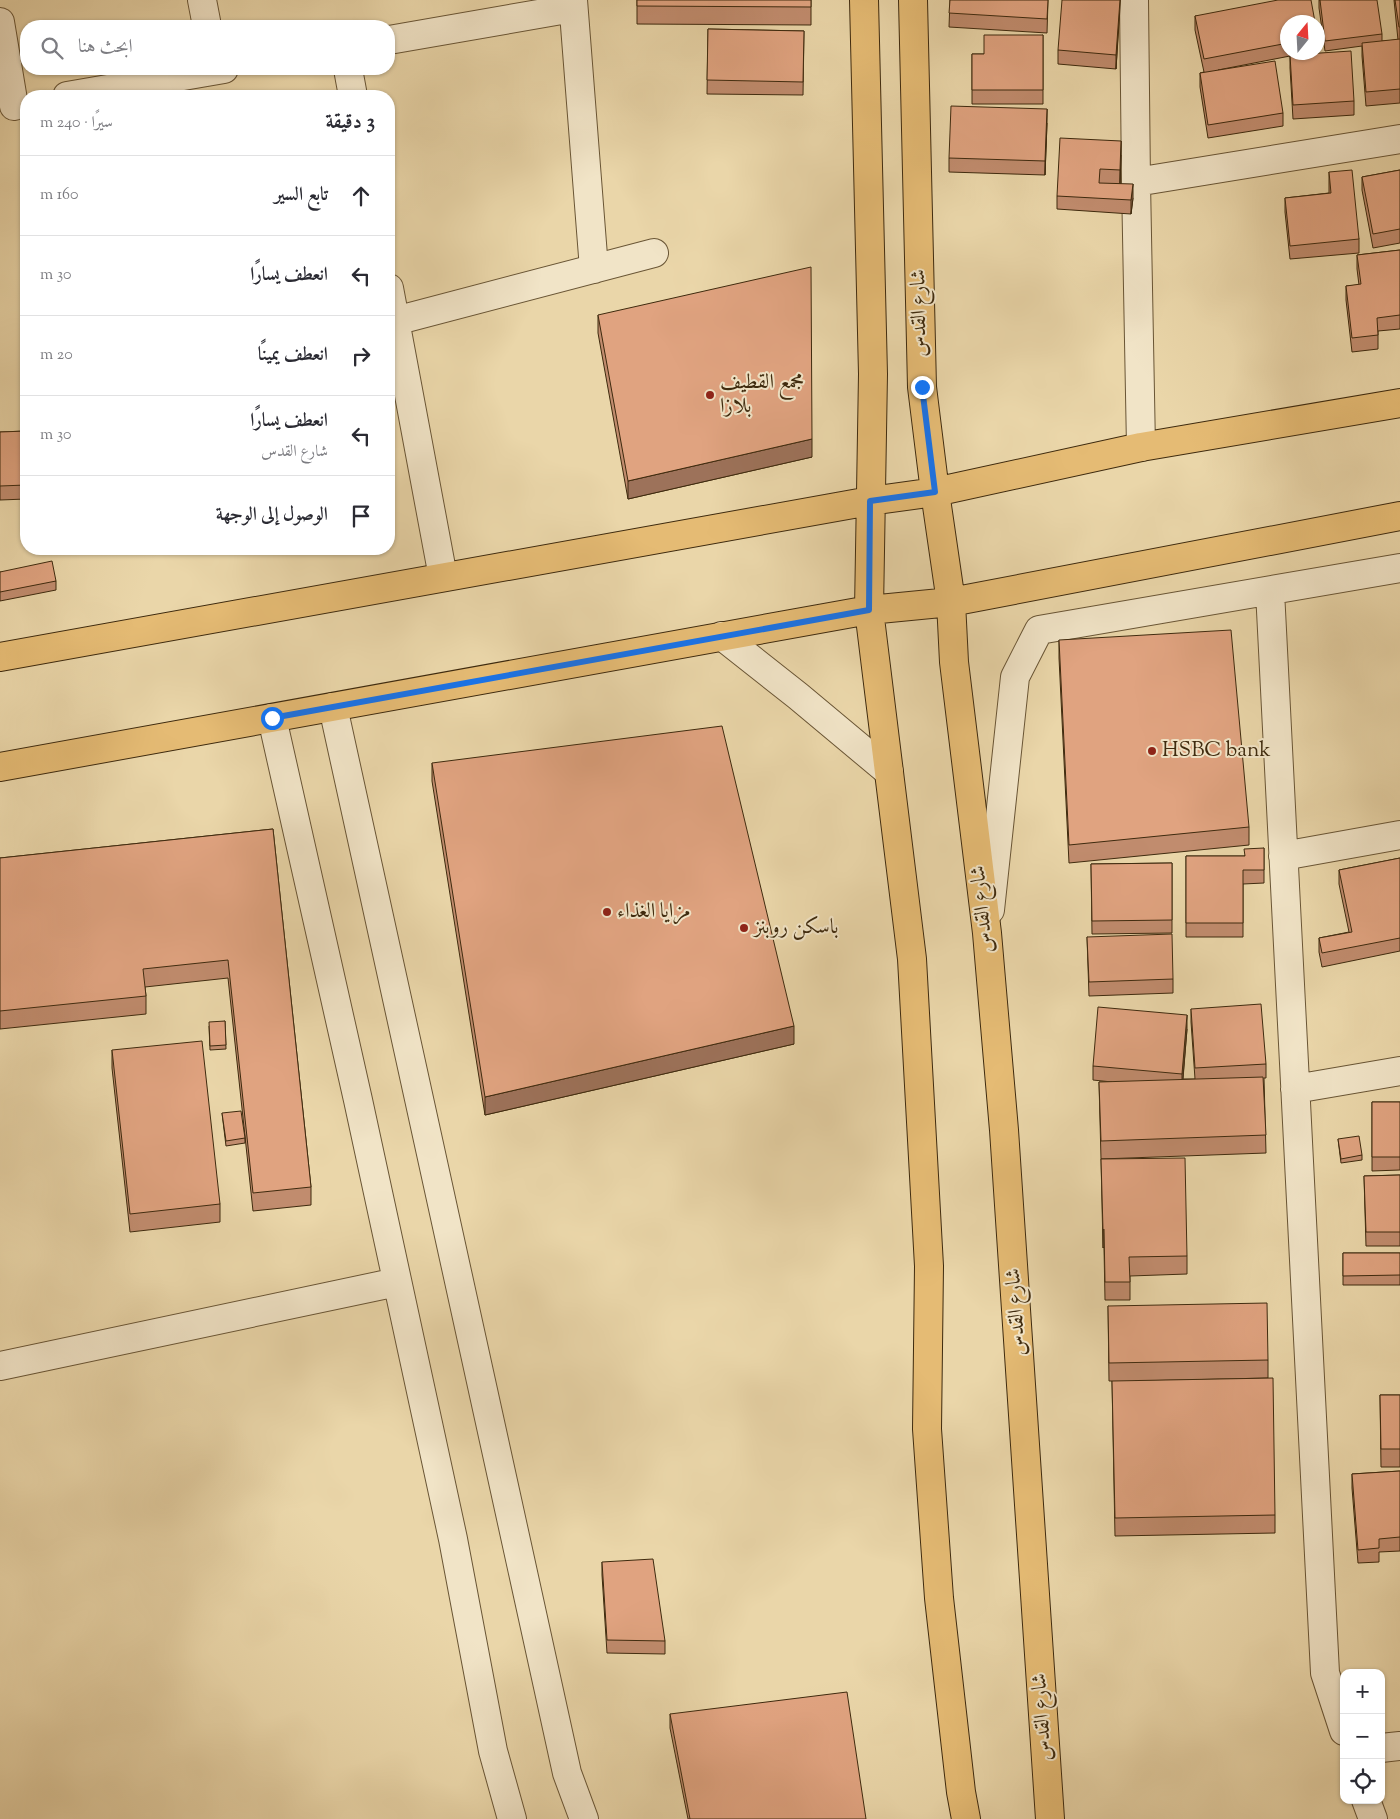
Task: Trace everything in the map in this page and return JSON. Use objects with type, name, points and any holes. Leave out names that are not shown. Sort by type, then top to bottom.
[{"type":"main road","points":[[864,0],[873,374],[869,610],[912,959],[929,1266],[927,1429],[937,1568],[960,1792],[966,1819]]},
{"type":"main road","name":"شارع القدس","points":[[914,0],[922,387],[951,602],[954,662],[987,933],[1005,1140],[1050,1819]]},
{"type":"main road","points":[[0,658],[870,501],[935,492],[1141,447],[1400,403]]},
{"type":"main road","points":[[0,767],[869,610],[951,602],[1400,516]]},
{"type":"street","points":[[202,0],[206,20]]},
{"type":"street","points":[[1135,0],[1141,447]]},
{"type":"street","points":[[395,39],[573,4],[594,269]]},
{"type":"street","points":[[0,22],[13,106]]},
{"type":"street","points":[[101,90],[184,75]]},
{"type":"street","points":[[349,75],[352,90]]},
{"type":"street","points":[[1136,182],[1400,139]]},
{"type":"street","points":[[443,577],[395,321],[654,253]]},
{"type":"street","points":[[987,933],[1015,677],[1039,630],[1400,568]]},
{"type":"street","points":[[1270,591],[1325,1673],[1340,1719]]},
{"type":"street","points":[[722,636],[889,772]]},
{"type":"street","points":[[333,707],[567,1774],[584,1819]]},
{"type":"street","points":[[272,718],[398,1282],[453,1539],[493,1751],[512,1819]]},
{"type":"street","points":[[1283,856],[1400,835]]},
{"type":"street","points":[[1295,1089],[1400,1071]]},
{"type":"street","points":[[0,1366],[398,1282]]},
{"type":"street","points":[[1385,1748],[1400,1746]]},
{"type":"street","points":[[1367,1804],[1372,1819]]},
{"type":"building","points":[[637,0],[811,0],[811,7],[637,6]]},
{"type":"building","points":[[950,0],[1048,0],[1047,19],[949,13]]},
{"type":"building","points":[[1062,0],[1120,0],[1116,55],[1058,50]]},
{"type":"building","points":[[1278,0],[1311,0],[1314,15],[1280,15],[1280,45],[1204,59],[1195,16]]},
{"type":"building","points":[[1320,0],[1377,0],[1382,34],[1325,41],[1325,15],[1322,15]]},
{"type":"building","points":[[1395,0],[1400,0],[1400,27],[1399,27]]},
{"type":"building","points":[[708,29],[804,31],[803,82],[707,80]]},
{"type":"building","points":[[984,35],[1043,35],[1043,90],[972,90],[972,54],[984,54]]},
{"type":"building","points":[[1400,39],[1400,89],[1366,92],[1362,43]]},
{"type":"building","points":[[1351,51],[1354,101],[1293,105],[1290,60],[1325,60],[1325,53]]},
{"type":"building","points":[[1275,61],[1283,113],[1208,125],[1200,73]]},
{"type":"building","points":[[951,106],[1047,109],[1045,161],[949,158]]},
{"type":"building","points":[[1060,138],[1121,141],[1120,170],[1100,169],[1099,183],[1133,184],[1131,200],[1057,196]]},
{"type":"building","points":[[1352,170],[1359,239],[1290,246],[1285,198],[1331,193],[1329,172]]},
{"type":"building","points":[[1400,170],[1400,229],[1373,234],[1362,177]]},
{"type":"building","points":[[1400,250],[1400,315],[1377,318],[1378,335],[1352,338],[1346,286],[1361,284],[1357,255]]},
{"type":"building","name":"مجمع القطيف بلازا","points":[[811,267],[812,439],[628,481],[598,315]]},
{"type":"building","points":[[20,431],[20,485],[0,486],[0,432]]},
{"type":"building","points":[[52,561],[56,581],[0,592],[0,572]]},
{"type":"building","name":"HSBC bank","points":[[1231,630],[1249,827],[1069,845],[1059,640]]},
{"type":"building","name":"مزايا الغذاء","points":[[722,726],[794,1026],[485,1097],[432,763]]},
{"type":"building","points":[[273,829],[311,1187],[253,1193],[228,960],[143,969],[146,996],[0,1011],[0,858]]},
{"type":"building","points":[[1264,848],[1264,870],[1243,870],[1243,923],[1186,923],[1186,856],[1245,856],[1244,849]]},
{"type":"building","points":[[1400,858],[1400,938],[1322,953],[1319,938],[1352,932],[1339,870]]},
{"type":"building","points":[[1172,863],[1172,920],[1092,921],[1091,864]]},
{"type":"building","points":[[1172,934],[1173,979],[1089,982],[1087,937]]},
{"type":"building","points":[[1261,1004],[1266,1064],[1195,1068],[1191,1009]]},
{"type":"building","points":[[1098,1007],[1187,1015],[1182,1074],[1093,1066]]},
{"type":"building","points":[[225,1021],[226,1045],[210,1046],[209,1022]]},
{"type":"building","points":[[202,1041],[220,1204],[130,1214],[112,1050]]},
{"type":"building","points":[[1263,1077],[1266,1135],[1101,1141],[1099,1082]]},
{"type":"building","points":[[1372,1102],[1400,1102],[1400,1157],[1372,1157]]},
{"type":"building","points":[[241,1111],[245,1138],[226,1141],[222,1113]]},
{"type":"building","points":[[1359,1136],[1362,1155],[1341,1159],[1338,1139]]},
{"type":"building","points":[[1185,1158],[1187,1256],[1129,1257],[1130,1282],[1105,1282],[1101,1159]]},
{"type":"building","points":[[1400,1175],[1400,1232],[1366,1232],[1364,1176]]},
{"type":"building","points":[[1343,1253],[1400,1253],[1400,1275],[1343,1276]]},
{"type":"building","points":[[1267,1303],[1268,1360],[1109,1363],[1108,1306]]},
{"type":"building","points":[[1273,1378],[1275,1515],[1115,1518],[1112,1381]]},
{"type":"building","points":[[1380,1395],[1400,1395],[1400,1449],[1381,1449]]},
{"type":"building","points":[[1400,1471],[1400,1537],[1379,1539],[1379,1548],[1358,1550],[1352,1474]]},
{"type":"building","points":[[653,1559],[665,1641],[607,1640],[602,1562]]},
{"type":"building","points":[[847,1692],[866,1819],[690,1819],[670,1714]]},
{"type":"place","name":"مجمع القطيف بلازا","points":[[710,395]]},
{"type":"place","name":"HSBC bank","points":[[1152,751]]},
{"type":"place","name":"مزايا الغذاء","points":[[607,912]]},
{"type":"place","name":"باسكن روبنز","points":[[744,928]]},
{"type":"route","points":[[272,718],[869,610],[870,501],[935,492],[922,387]]}]
